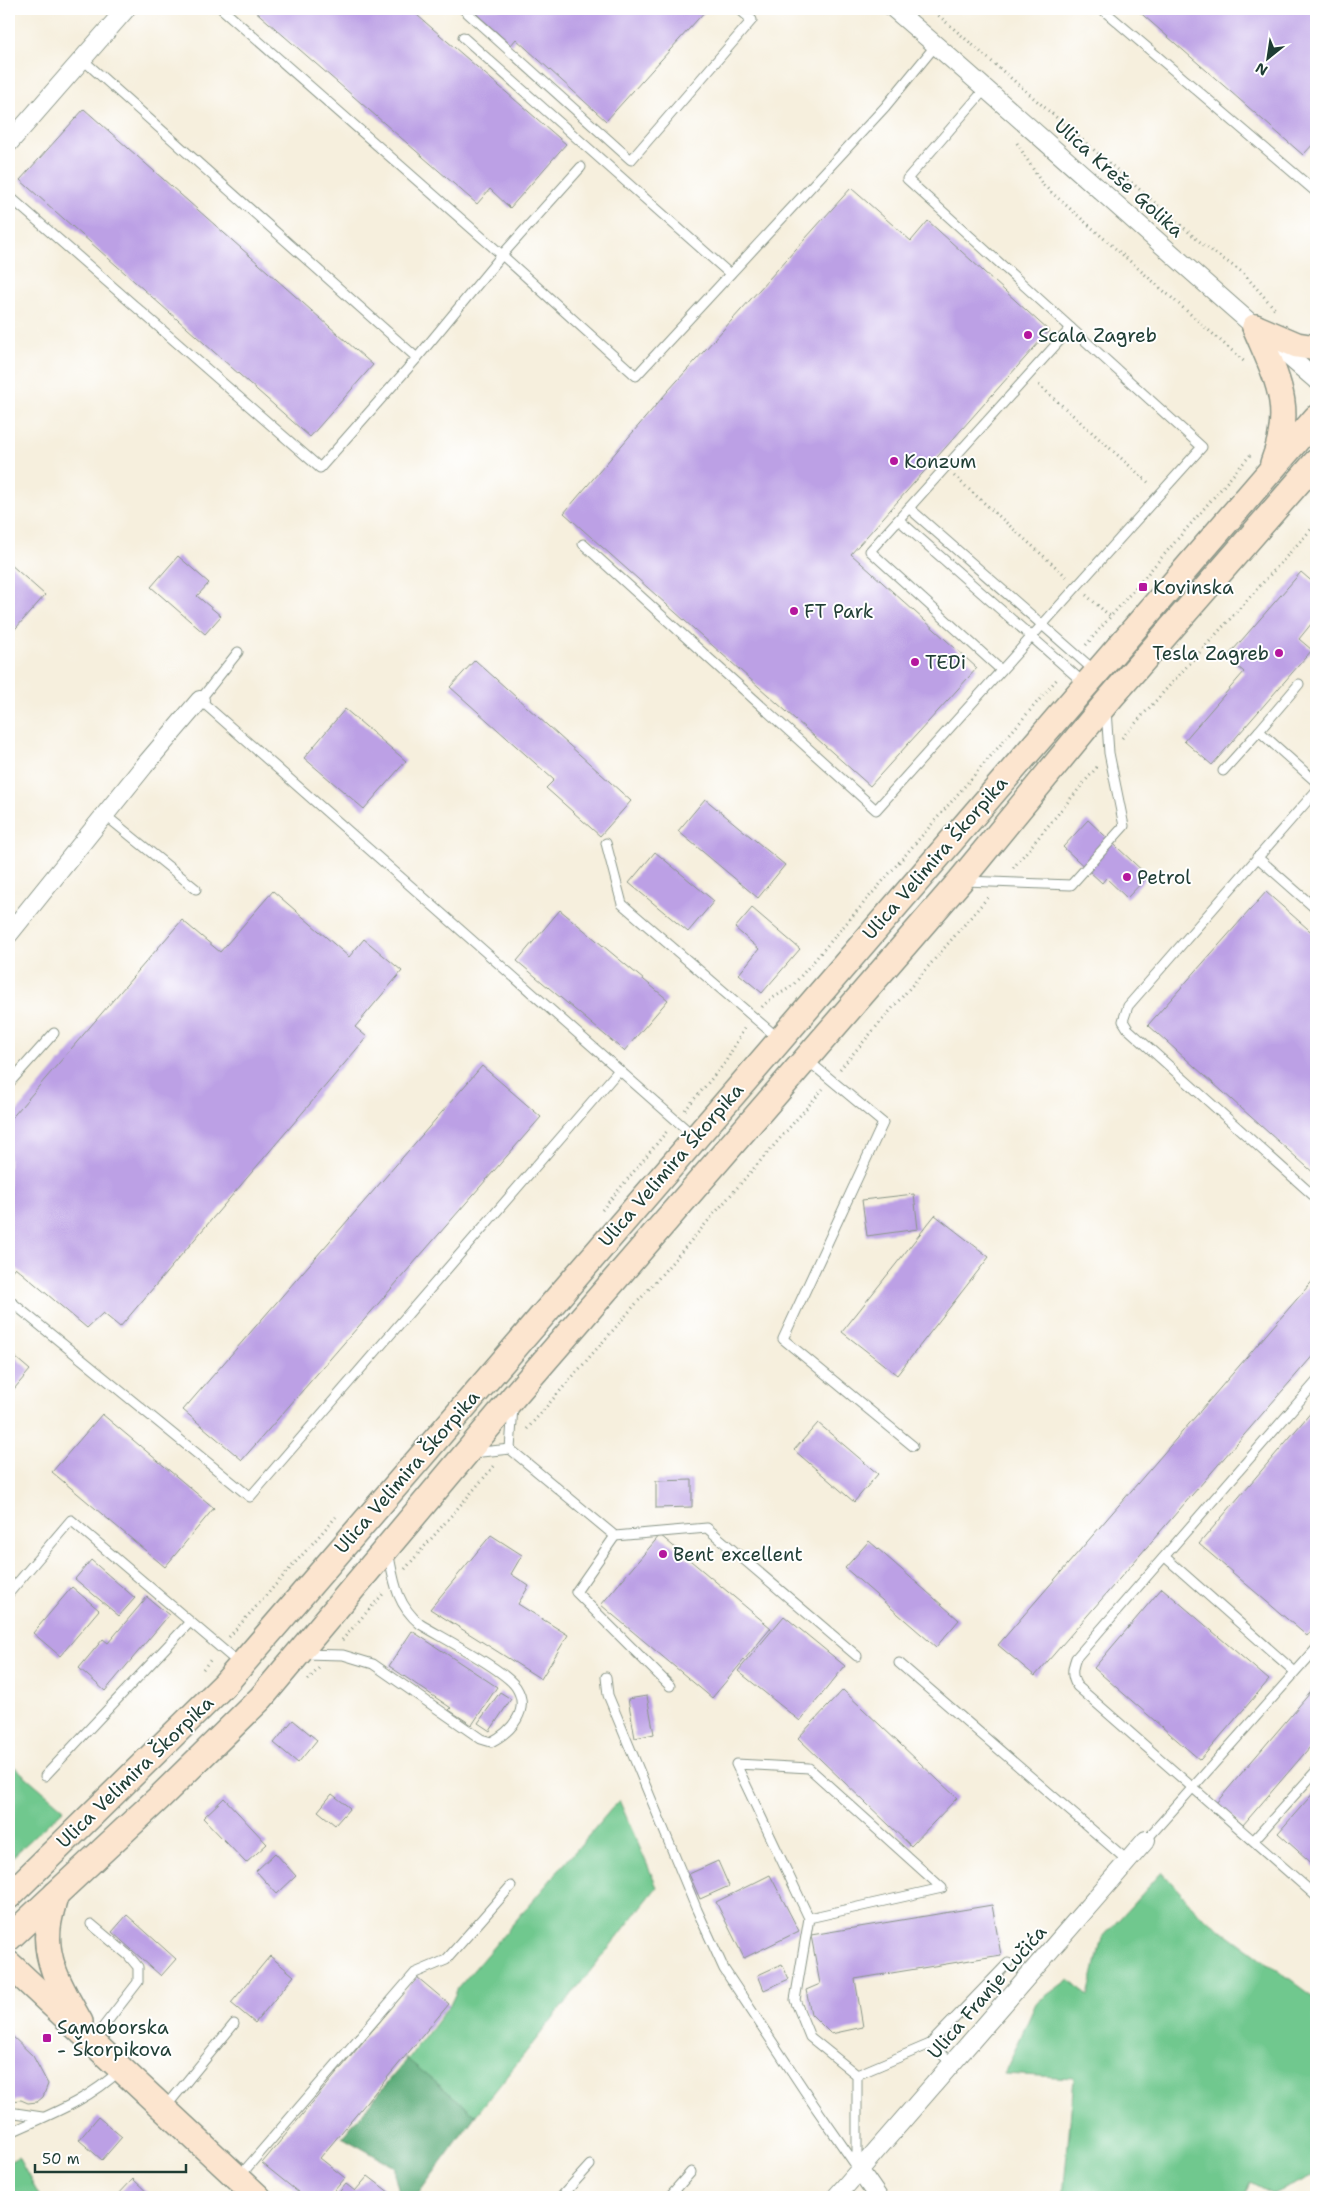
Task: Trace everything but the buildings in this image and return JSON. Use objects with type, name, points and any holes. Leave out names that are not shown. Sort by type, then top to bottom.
[{"type":"main road","points":[[1255,328],[1297,345],[1316,348]]},
{"type":"main road","points":[[1255,328],[1279,388],[1284,407],[1282,436],[1268,474]]},
{"type":"main road","name":"Ulica Velimira Škorpika","points":[[9,1896],[225,1684],[1316,418]]},
{"type":"main road","name":"Ulica Velimira Škorpika","points":[[9,1938],[159,1798],[261,1698],[467,1454],[515,1394],[960,881],[1106,703],[1316,462]]},
{"type":"main road","points":[[1262,523],[1316,490]]},
{"type":"main road","points":[[56,1894],[48,1928],[51,1968],[91,2042]]},
{"type":"main road","points":[[9,1964],[120,2070],[258,2197]]},
{"type":"street","points":[[9,143],[126,9]]},
{"type":"street","name":"Ulica Kreše Golika","points":[[894,9],[1022,119],[1255,328],[1316,380]]},
{"type":"street","points":[[9,934],[200,700]]},
{"type":"street","name":"Ulica Franje Lučića","points":[[836,2197],[858,2168],[953,2064],[1146,1840]]},
{"type":"street","points":[[858,2168],[878,2197]]},
{"type":"lane","points":[[222,9],[502,255],[636,376],[885,106],[936,45]]},
{"type":"lane","points":[[463,9],[631,160],[752,20],[739,9]]},
{"type":"lane","points":[[1102,9],[1316,192]]},
{"type":"lane","points":[[463,37],[730,274]]},
{"type":"lane","points":[[82,59],[417,358]]},
{"type":"lane","points":[[583,544],[876,810],[1202,447],[907,178],[986,88]]},
{"type":"lane","points":[[9,196],[320,468],[417,358],[502,255],[581,167]]},
{"type":"lane","points":[[1001,670],[870,551],[1071,328]]},
{"type":"lane","points":[[909,508],[1042,625],[1091,678]]},
{"type":"lane","points":[[899,520],[1031,637],[1091,678]]},
{"type":"lane","points":[[238,652],[200,700],[695,1137]]},
{"type":"lane","points":[[1223,771],[1299,684]]},
{"type":"lane","points":[[960,881],[1071,885],[1124,826],[1109,753],[1106,703]]},
{"type":"lane","points":[[1259,731],[1316,782]]},
{"type":"lane","points":[[1316,792],[1128,1006],[1123,1021],[1128,1029],[1316,1198]]},
{"type":"lane","points":[[105,815],[196,889]]},
{"type":"lane","points":[[606,843],[622,904],[779,1039]]},
{"type":"lane","points":[[1257,857],[1316,909]]},
{"type":"lane","points":[[9,1079],[11,1081],[54,1033]]},
{"type":"lane","points":[[806,1059],[883,1123],[783,1339],[913,1446]]},
{"type":"lane","points":[[9,1300],[250,1497],[619,1070]]},
{"type":"lane","points":[[1316,1382],[1076,1658],[1072,1678],[1077,1686],[1316,1896]]},
{"type":"lane","points":[[510,1449],[515,1394]]},
{"type":"lane","points":[[467,1454],[510,1449],[614,1536],[707,1528],[857,1656]]},
{"type":"lane","points":[[9,1593],[71,1520],[241,1665]]},
{"type":"lane","points":[[614,1536],[576,1592],[670,1686]]},
{"type":"lane","points":[[297,1654],[355,1657],[372,1664],[481,1739],[491,1742],[501,1738],[510,1729],[519,1718],[522,1708],[521,1696],[516,1686],[503,1675],[420,1624],[409,1615],[401,1604],[394,1581],[388,1546]]},
{"type":"lane","points":[[1164,1557],[1296,1672]]},
{"type":"lane","points":[[45,1776],[190,1622]]},
{"type":"lane","points":[[1146,1840],[1316,1649]]},
{"type":"lane","points":[[899,1664],[1128,1861]]},
{"type":"lane","points":[[606,1677],[608,1695],[697,1910],[724,1969],[858,2168]]},
{"type":"lane","points":[[809,1918],[942,1888],[809,1768],[736,1764],[809,1918],[795,2000],[810,2037],[857,2075]]},
{"type":"lane","points":[[1254,1840],[1316,1771]]},
{"type":"lane","points":[[237,2179],[415,1973],[446,1960],[511,1886]]},
{"type":"lane","points":[[91,1924],[128,1955],[138,1967],[138,1982],[91,2042]]},
{"type":"lane","points":[[857,2075],[930,2044],[1008,1963]]},
{"type":"lane","points":[[163,2110],[234,2024]]},
{"type":"lane","points":[[930,2044],[953,2064]]},
{"type":"lane","points":[[9,2133],[76,2103],[107,2082],[120,2070]]},
{"type":"lane","points":[[857,2075],[858,2168]]},
{"type":"lane","points":[[9,2112],[42,2118]]},
{"type":"lane","points":[[561,2197],[590,2165]]},
{"type":"lane","points":[[669,2197],[691,2172]]},
{"type":"path","points":[[931,9],[1206,247],[1242,272],[1278,313]]},
{"type":"path","points":[[1022,119],[1010,131],[1043,185],[1246,363],[1252,371]]},
{"type":"path","points":[[1028,376],[1152,486]]},
{"type":"path","points":[[1081,651],[1255,450]]},
{"type":"path","points":[[945,468],[1110,616]]},
{"type":"path","points":[[1124,735],[1316,524]]},
{"type":"path","points":[[768,1001],[785,992],[794,984],[1064,671]]},
{"type":"path","points":[[1017,863],[1102,761]]},
{"type":"path","points":[[838,1072],[991,894]]},
{"type":"path","points":[[694,1099],[726,1064],[742,1030]]},
{"type":"path","points":[[525,1431],[816,1098]]},
{"type":"path","points":[[329,1655],[501,1460]]},
{"type":"green space","points":[[9,1762],[64,1809],[9,1860]]},
{"type":"green space","points":[[619,1800],[657,1887],[476,2115],[403,2056],[408,2059],[451,2003],[458,1988]]},
{"type":"green space","points":[[1162,1872],[1200,1914],[1316,1999],[1316,2174],[1273,2194],[1250,2182],[1244,2197],[1063,2197],[1074,2078],[1004,2074],[1036,2003],[1069,1979],[1088,1996],[1102,1938]]},
{"type":"green space","points":[[407,2059],[476,2115],[416,2197],[400,2197],[395,2177],[395,2167],[342,2137]]},
{"type":"green space","points":[[18,2157],[40,2197],[9,2197],[9,2162]]},
{"type":"place","name":"Scala Zagreb","points":[[1028,335]]},
{"type":"place","name":"Konzum","points":[[894,461]]},
{"type":"place","name":"Kovinska","points":[[1143,587]]},
{"type":"place","name":"FT Park","points":[[794,611]]},
{"type":"place","name":"Tesla Zagreb","points":[[1279,653]]},
{"type":"place","name":"TEDi","points":[[915,662]]},
{"type":"place","name":"Petrol","points":[[1127,877]]},
{"type":"place","name":"Bent excellent","points":[[663,1554]]},
{"type":"place","name":"Samoborska - Škorpikova","points":[[47,2038]]}]
